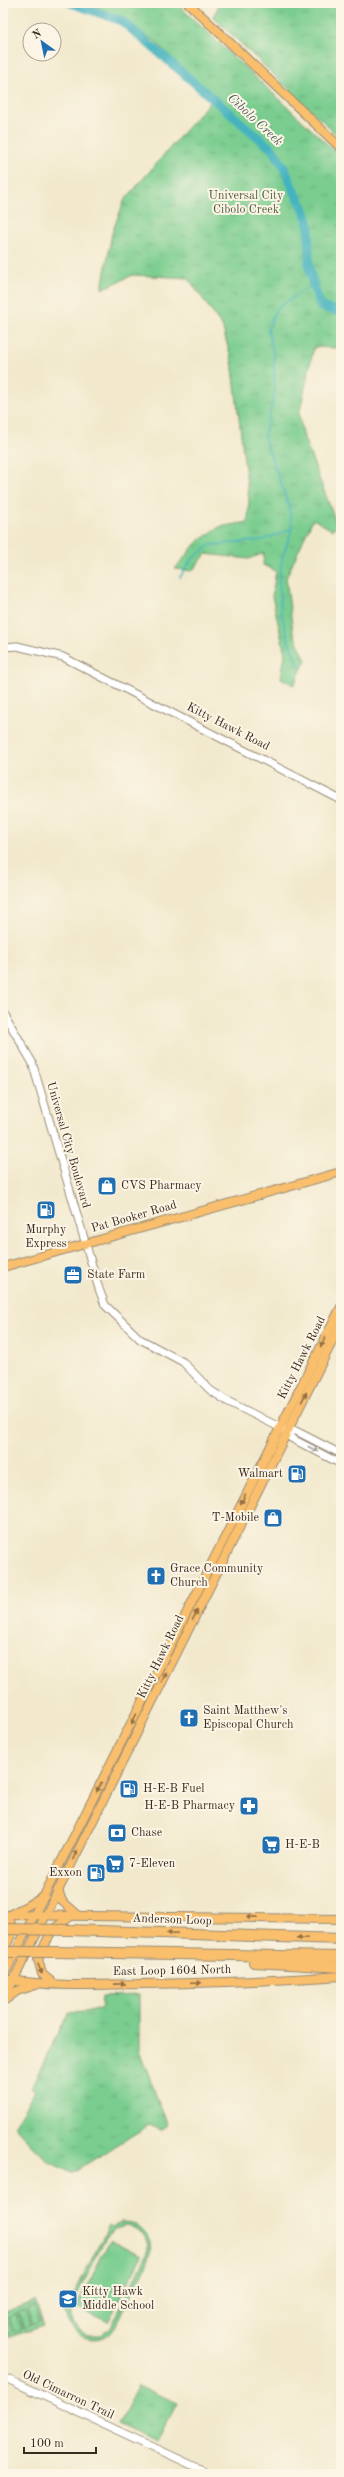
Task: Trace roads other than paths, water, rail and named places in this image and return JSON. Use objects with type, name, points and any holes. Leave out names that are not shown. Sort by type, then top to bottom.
[{"type":"highway","name":"Anderson Loop","points":[[3,1929],[341,1939]]},
{"type":"highway","points":[[3,1952],[341,1957]]},
{"type":"highway","points":[[100,1953],[341,1967]]},
{"type":"main road","points":[[188,3],[341,148]]},
{"type":"main road","name":"Pat Booker Road","points":[[3,1267],[341,1172]]},
{"type":"main road","name":"Kitty Hawk Road","points":[[3,2001],[47,1916],[58,1890],[283,1430],[341,1307]]},
{"type":"main road","name":"Kitty Hawk Road","points":[[3,1978],[283,1430],[341,1324]]},
{"type":"main road","points":[[58,1890],[62,1901],[75,1915]]},
{"type":"main road","points":[[5,1916],[44,1897]]},
{"type":"main road","points":[[54,1984],[42,1974],[38,1959],[52,1930],[75,1915]]},
{"type":"main road","points":[[5,1916],[75,1915],[341,1919]]},
{"type":"main road","points":[[3,1952],[13,1931],[10,1921],[5,1916]]},
{"type":"main road","name":"East Loop 1604 North","points":[[3,1978],[14,1981],[54,1984],[220,1982],[341,1976]]},
{"type":"main road","points":[[3,2001],[20,1990],[39,1983]]},
{"type":"street","name":"Kitty Hawk Road","points":[[3,646],[17,646],[52,653],[103,677],[341,800]]},
{"type":"street","name":"Universal City Boulevard","points":[[3,1012],[32,1062],[85,1243],[102,1297],[106,1305],[123,1325],[149,1345],[183,1362],[217,1395],[283,1430],[291,1438],[341,1464]]},
{"type":"street","name":"Universal City Boulevard","points":[[283,1430],[296,1431],[341,1454]]},
{"type":"street","name":"Old Cimarron Trail","points":[[3,2377],[211,2474]]},
{"type":"waterway","name":"Cibolo Creek","points":[[71,3],[122,21],[273,150],[284,167],[293,189],[303,207],[309,225],[309,266],[313,284],[321,307],[341,312]]},
{"type":"waterway","points":[[299,667],[289,642],[281,613],[279,581],[282,559],[292,529],[289,506],[264,437],[275,392],[274,356],[268,329],[276,309],[313,284]]},
{"type":"waterway","points":[[180,577],[192,559],[210,545],[263,540],[291,529]]},
{"type":"place","name":"CVS Pharmacy","points":[[107,1186]]},
{"type":"place","name":"Murphy Express","points":[[46,1210]]},
{"type":"place","name":"State Farm","points":[[73,1275]]},
{"type":"place","name":"Walmart","points":[[297,1474]]},
{"type":"place","name":"T-Mobile","points":[[273,1518]]},
{"type":"place","name":"Grace Community Church","points":[[156,1576]]},
{"type":"place","name":"Saint Matthew's Episcopal Church","points":[[189,1718]]},
{"type":"place","name":"H-E-B Fuel","points":[[129,1789]]},
{"type":"place","name":"H-E-B Pharmacy","points":[[249,1806]]},
{"type":"place","name":"Chase","points":[[117,1833]]},
{"type":"place","name":"H-E-B","points":[[271,1845]]},
{"type":"place","name":"7-Eleven","points":[[115,1864]]},
{"type":"place","name":"Exxon","points":[[96,1873]]},
{"type":"place","name":"Kitty Hawk Middle School","points":[[68,2299]]},
{"type":"park label","name":"Universal City Cibolo Creek","points":[[246,203]]}]
